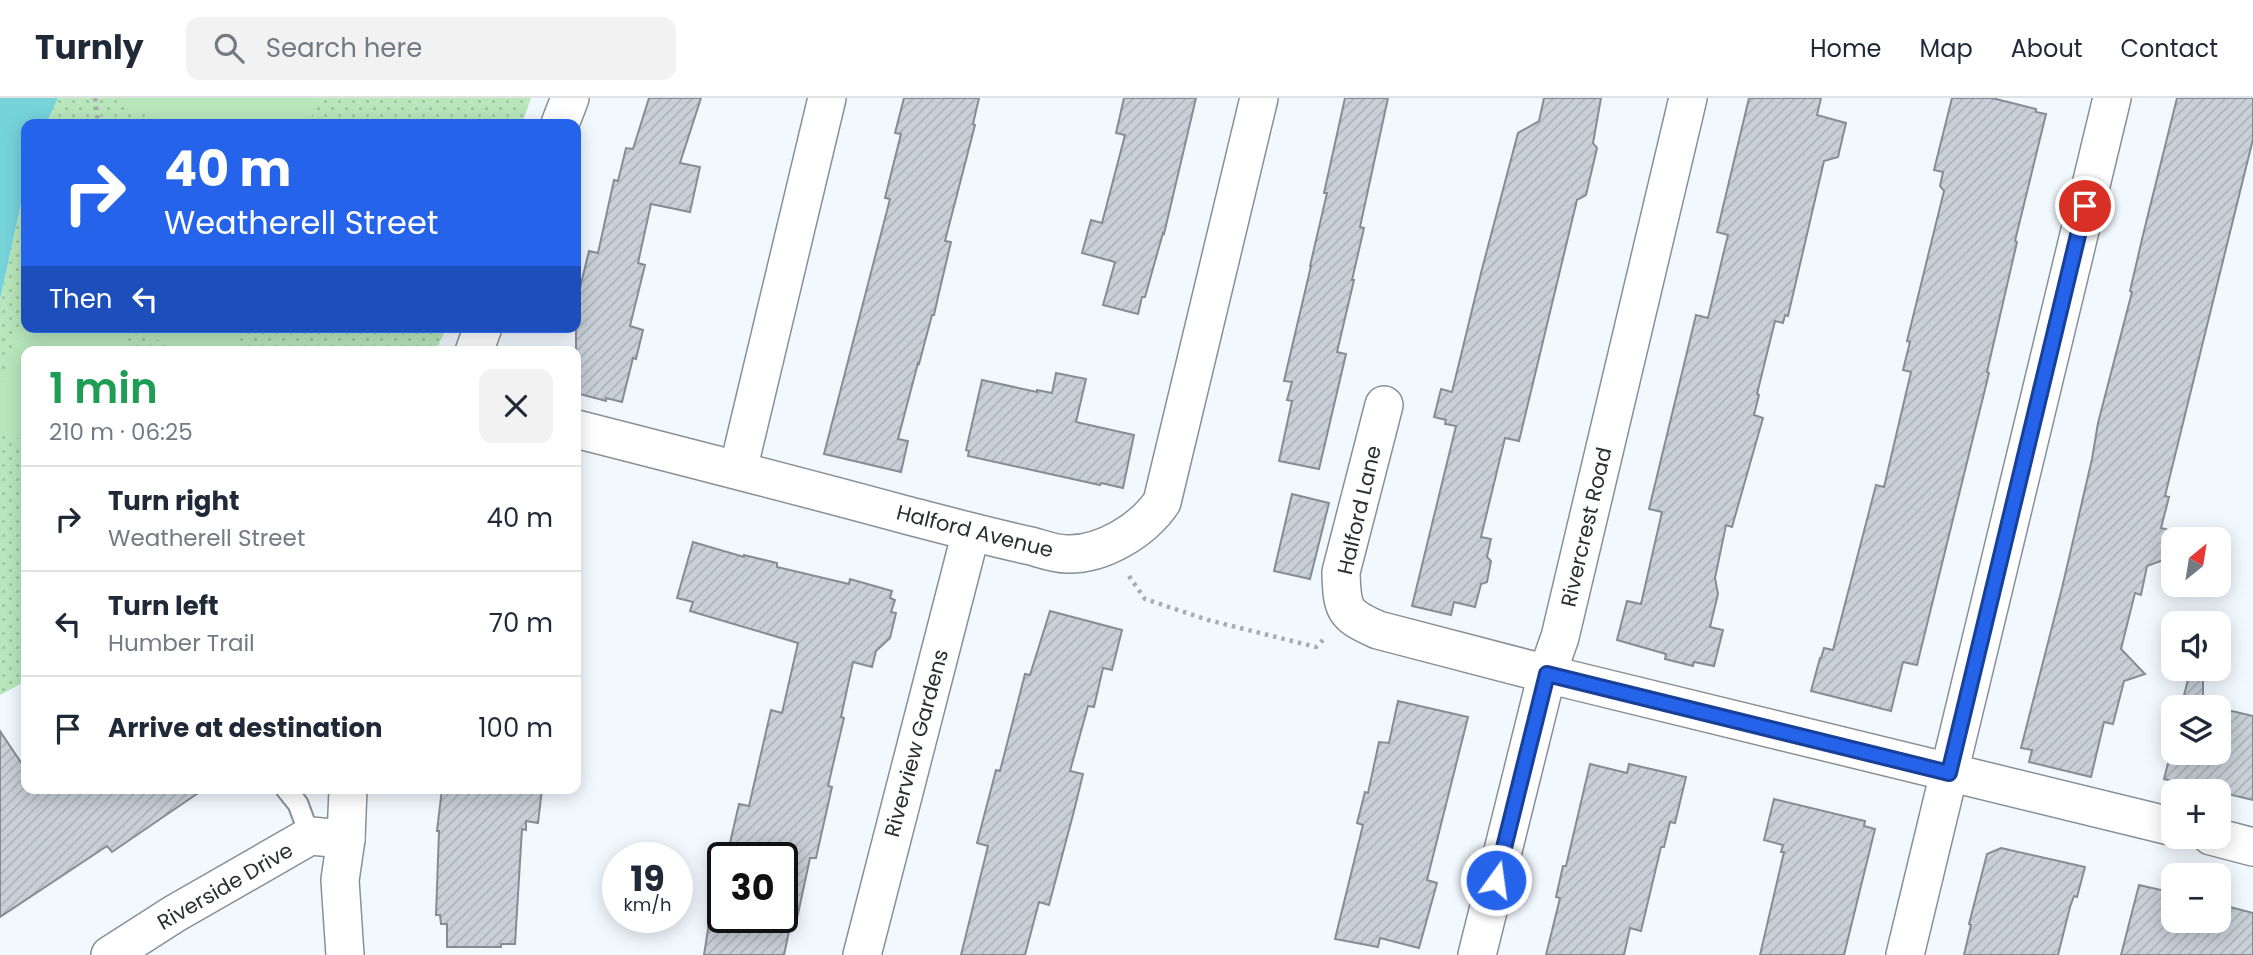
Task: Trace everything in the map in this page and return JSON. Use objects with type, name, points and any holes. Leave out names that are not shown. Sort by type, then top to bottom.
[{"type":"street","points":[[562,119],[570,98]]},
{"type":"street","points":[[738,470],[827,98]]},
{"type":"street","name":"Halford Avenue","points":[[581,430],[971,532],[1067,554],[1093,550],[1132,531],[1151,517],[1162,502],[1259,98]]},
{"type":"street","name":"Rivercrest Road","points":[[1477,955],[1547,674],[1563,624],[1688,98]]},
{"type":"street","points":[[1905,955],[2112,98]]},
{"type":"street","name":"Halford Lane","points":[[1384,405],[1341,572],[1342,598],[1349,615],[1378,630],[1547,674]]},
{"type":"street","name":"Riverview Gardens","points":[[862,955],[971,532]]},
{"type":"street","points":[[1547,674],[2161,824]]},
{"type":"street","points":[[345,955],[340,880],[346,839],[348,794]]},
{"type":"street","name":"Riverside Drive","points":[[110,955],[310,836],[346,839]]},
{"type":"street","points":[[2231,841],[2253,847]]},
{"type":"lane","points":[[290,794],[298,804],[310,836]]},
{"type":"path","points":[[95,98],[97,119]]},
{"type":"path","points":[[1126,572],[1145,599],[1208,620],[1316,646]]},
{"type":"green space","points":[[58,98],[531,98],[524,119],[48,119]]},
{"type":"green space","points":[[120,98],[318,98],[311,119],[160,119],[118,105]]},
{"type":"green space","points":[[21,204],[21,333],[444,333],[438,346],[21,346],[21,684],[0,695],[0,300]]},
{"type":"green space","points":[[21,325],[21,333],[129,333],[125,346],[21,346],[21,439],[0,433],[0,389]]},
{"type":"green space","points":[[136,333],[240,333],[236,346],[176,346]]},
{"type":"water","points":[[0,98],[58,98],[48,119],[21,119],[21,204],[0,300]]},
{"type":"building","points":[[649,98],[701,98],[680,163],[700,167],[690,212],[651,204],[638,263],[645,265],[630,326],[643,330],[622,402],[606,398],[606,401],[581,394],[581,346],[576,346],[576,333],[581,333],[581,284],[589,251],[598,253],[614,180],[618,181],[626,148],[633,149]]},
{"type":"building","points":[[904,98],[979,98],[973,124],[975,125],[945,241],[951,242],[934,315],[898,439],[908,441],[901,472],[824,454],[890,199],[885,198],[901,134],[895,133]]},
{"type":"building","points":[[1124,98],[1196,98],[1164,234],[1138,314],[1103,305],[1115,262],[1082,253],[1091,220],[1102,223],[1125,135],[1116,133]]},
{"type":"building","points":[[1345,98],[1388,98],[1360,227],[1364,228],[1354,280],[1337,352],[1346,354],[1319,469],[1279,461],[1292,401],[1287,400],[1292,382],[1284,381],[1327,193],[1324,193]]},
{"type":"building","points":[[1544,98],[1601,98],[1593,143],[1597,148],[1586,195],[1577,200],[1519,441],[1505,438],[1481,537],[1491,539],[1487,557],[1491,561],[1487,582],[1481,584],[1475,607],[1454,602],[1451,615],[1412,606],[1456,426],[1445,424],[1446,420],[1434,417],[1441,389],[1452,392],[1518,133],[1539,121]]},
{"type":"building","points":[[1749,98],[1821,98],[1817,115],[1846,123],[1838,157],[1824,161],[1788,316],[1785,315],[1783,323],[1775,321],[1757,394],[1759,395],[1754,415],[1763,418],[1732,527],[1726,525],[1715,578],[1718,594],[1710,627],[1723,630],[1714,666],[1694,662],[1693,666],[1665,659],[1666,654],[1617,640],[1627,601],[1641,604],[1662,512],[1649,509],[1696,315],[1708,318],[1728,235],[1717,232]]},
{"type":"building","points":[[1952,98],[1992,98],[2046,114],[2015,241],[2017,242],[1987,372],[1989,373],[1917,665],[1903,662],[1891,711],[1811,691],[1824,648],[1833,650],[1876,485],[1884,487],[1911,372],[1903,370],[1910,342],[1907,341],[1944,191],[1940,186],[1943,172],[1934,170]]},
{"type":"building","points":[[2177,98],[2253,98],[2253,139],[2165,496],[2169,497],[2161,527],[2161,561],[2147,566],[2141,595],[2135,593],[2121,649],[2145,674],[2124,681],[2113,724],[2104,722],[2091,777],[2029,762],[2032,750],[2021,748],[2062,588]]},
{"type":"building","points":[[1056,373],[1086,379],[1076,422],[1134,435],[1123,488],[968,456],[969,451],[966,450],[982,380],[1052,393]]},
{"type":"building","points":[[1292,494],[1329,503],[1310,579],[1274,571]]},
{"type":"building","points":[[693,542],[744,557],[777,563],[777,567],[849,584],[850,579],[892,591],[890,598],[895,600],[891,612],[896,613],[890,638],[876,651],[872,667],[853,662],[841,717],[844,718],[828,786],[832,787],[816,858],[810,858],[798,914],[798,842],[730,842],[739,804],[749,806],[771,710],[782,713],[798,643],[690,611],[693,602],[677,598]]},
{"type":"building","points":[[1050,611],[1122,630],[1112,670],[1103,668],[1094,707],[1088,706],[1070,771],[1083,774],[1074,811],[1049,905],[1039,902],[1025,955],[961,955],[988,846],[977,843],[996,770],[1000,771],[1025,674],[1030,675]]},
{"type":"building","points":[[2188,681],[2203,681],[2203,695],[2184,695]]},
{"type":"building","points":[[1398,701],[1468,717],[1427,880],[1437,883],[1419,948],[1380,938],[1378,947],[1335,939],[1363,825],[1357,823],[1365,792],[1368,793],[1379,742],[1389,743]]},
{"type":"building","points":[[2231,711],[2253,716],[2253,800],[2231,795],[2231,779],[2164,779],[2168,765],[2231,765]]},
{"type":"building","points":[[0,731],[21,762],[21,794],[197,794],[112,852],[107,846],[0,917]]},
{"type":"building","points":[[1590,764],[1627,773],[1629,764],[1686,777],[1675,823],[1670,822],[1664,847],[1661,847],[1641,931],[1630,928],[1624,955],[1546,955],[1560,898],[1556,897],[1563,866],[1566,866]]},
{"type":"building","points":[[441,794],[541,794],[538,823],[526,821],[526,830],[522,829],[515,944],[501,944],[501,947],[447,947],[447,924],[441,924],[440,915],[436,915],[437,831]]},
{"type":"building","points":[[1774,799],[1865,821],[1864,826],[1875,829],[1844,955],[1760,955],[1784,852],[1781,852],[1783,845],[1764,840]]},
{"type":"building","points":[[2001,848],[2085,867],[2077,897],[2074,896],[2070,907],[2058,955],[1964,955],[1987,854]]},
{"type":"building","points":[[2139,885],[2161,890],[2161,933],[2231,933],[2231,907],[2253,913],[2253,955],[2121,955]]},
{"type":"building","points":[[707,933],[789,933],[784,955],[704,955]]},
{"type":"route","points":[[1496,880],[1547,674],[1949,773],[2085,206]]}]
